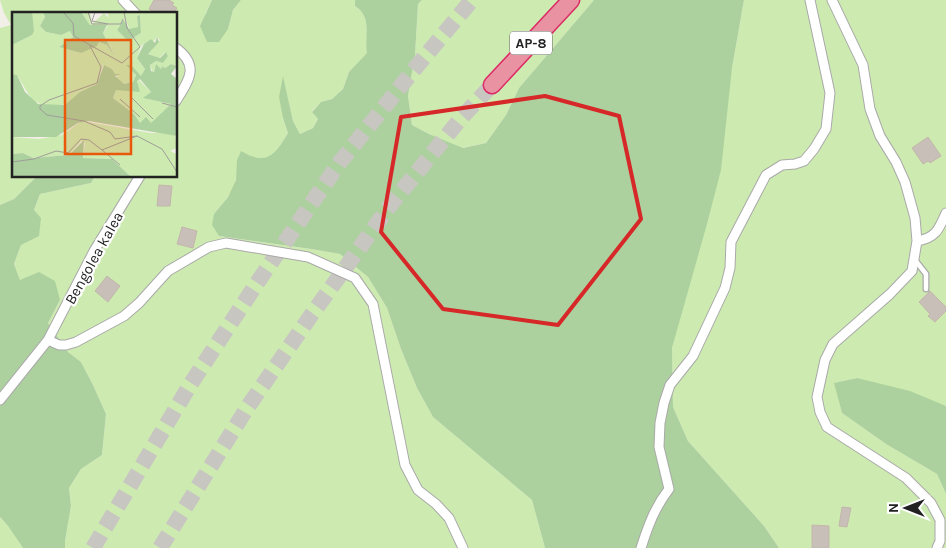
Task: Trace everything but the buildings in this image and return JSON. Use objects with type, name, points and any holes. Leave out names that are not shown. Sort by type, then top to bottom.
[{"type":"highway","name":"AP-8","points":[[492,85],[571,0]]},
{"type":"street","points":[[123,0],[134,12]]},
{"type":"street","points":[[640,548],[649,521],[660,500],[669,489],[659,447],[660,423],[664,403],[670,385],[693,356],[725,288],[730,268],[731,242],[766,176],[782,165],[804,161],[826,129],[830,92],[810,0]]},
{"type":"street","points":[[832,0],[863,65],[870,109],[880,136],[896,162],[905,182],[915,218],[917,241],[912,271],[890,294],[833,344],[825,360],[817,397],[820,412],[828,426],[906,478],[931,504],[940,520],[940,540],[937,548]]},
{"type":"street","points":[[178,50],[189,61],[190,72],[188,82],[178,98]]},
{"type":"street","name":"Bengolea kalea","points":[[0,400],[48,340],[94,251],[139,178]]},
{"type":"street","points":[[917,241],[928,239],[935,234],[946,213]]},
{"type":"street","points":[[48,340],[59,346],[71,344],[124,316],[139,303],[168,271],[209,247],[226,243],[308,256],[355,278],[373,304],[405,465],[418,490],[436,504],[449,518],[463,548]]},
{"type":"lane","points":[[914,260],[926,274],[926,289]]},
{"type":"highlighted area","points":[[545,96],[619,116],[641,219],[558,325],[443,309],[381,232],[401,117]]},
{"type":"green space","points":[[0,0],[212,0],[205,14],[228,29],[233,10],[241,0],[355,0],[355,6],[361,11],[366,21],[368,53],[349,72],[343,89],[332,99],[321,102],[312,111],[318,119],[313,128],[300,134],[293,121],[283,78],[283,118],[288,133],[275,151],[266,158],[255,159],[241,152],[236,179],[232,189],[214,214],[219,236],[340,254],[368,277],[387,308],[417,388],[433,417],[532,500],[545,548],[65,548],[71,506],[69,488],[81,469],[102,455],[106,414],[81,362],[68,352],[48,323],[60,300],[20,280],[14,264],[40,194],[91,183],[94,178],[178,178],[178,12],[12,12],[12,178],[35,178],[14,199],[0,205],[0,28],[11,25],[4,13]]},
{"type":"green space","points":[[212,0],[241,0],[233,10],[228,29],[219,42],[207,42],[200,26]]},
{"type":"green space","points":[[355,0],[422,0],[418,4],[415,55],[408,96],[412,125],[463,148],[486,143],[506,115],[519,88],[594,0],[744,0],[732,68],[721,170],[672,348],[673,407],[688,441],[764,526],[779,548],[545,548],[532,500],[433,417],[417,388],[387,308],[368,277],[340,254],[219,236],[212,225],[214,214],[228,197],[236,180],[237,160],[241,151],[257,158],[264,158],[274,153],[288,133],[279,97],[283,76],[293,121],[300,134],[313,128],[318,119],[312,112],[321,102],[332,99],[343,89],[349,72],[367,53],[366,21],[361,11],[355,6]]},
{"type":"green space","points":[[422,0],[594,0],[519,88],[506,115],[486,143],[462,148],[412,125],[408,96],[415,55],[418,4]]},
{"type":"green space","points":[[744,0],[946,0],[946,406],[857,378],[835,383],[842,413],[886,444],[937,474],[946,494],[946,548],[779,548],[764,526],[688,441],[673,407],[672,348],[732,68]]},
{"type":"green space","points":[[35,178],[94,178],[91,183],[40,194],[34,210],[41,218],[39,236],[21,245],[14,264],[20,280],[39,272],[55,281],[60,300],[48,323],[68,352],[81,362],[106,414],[102,455],[81,469],[69,488],[71,506],[65,548],[23,548],[0,517],[0,205],[14,199]]},
{"type":"green space","points":[[857,378],[910,391],[946,406],[946,494],[937,474],[886,444],[842,413],[834,383]]},
{"type":"green space","points":[[0,517],[8,526],[23,548],[0,548]]},
{"type":"tunnel","points":[[93,548],[190,385],[340,162],[472,0]]},
{"type":"tunnel","points":[[160,548],[247,408],[312,314],[392,203],[462,117],[492,85]]}]
